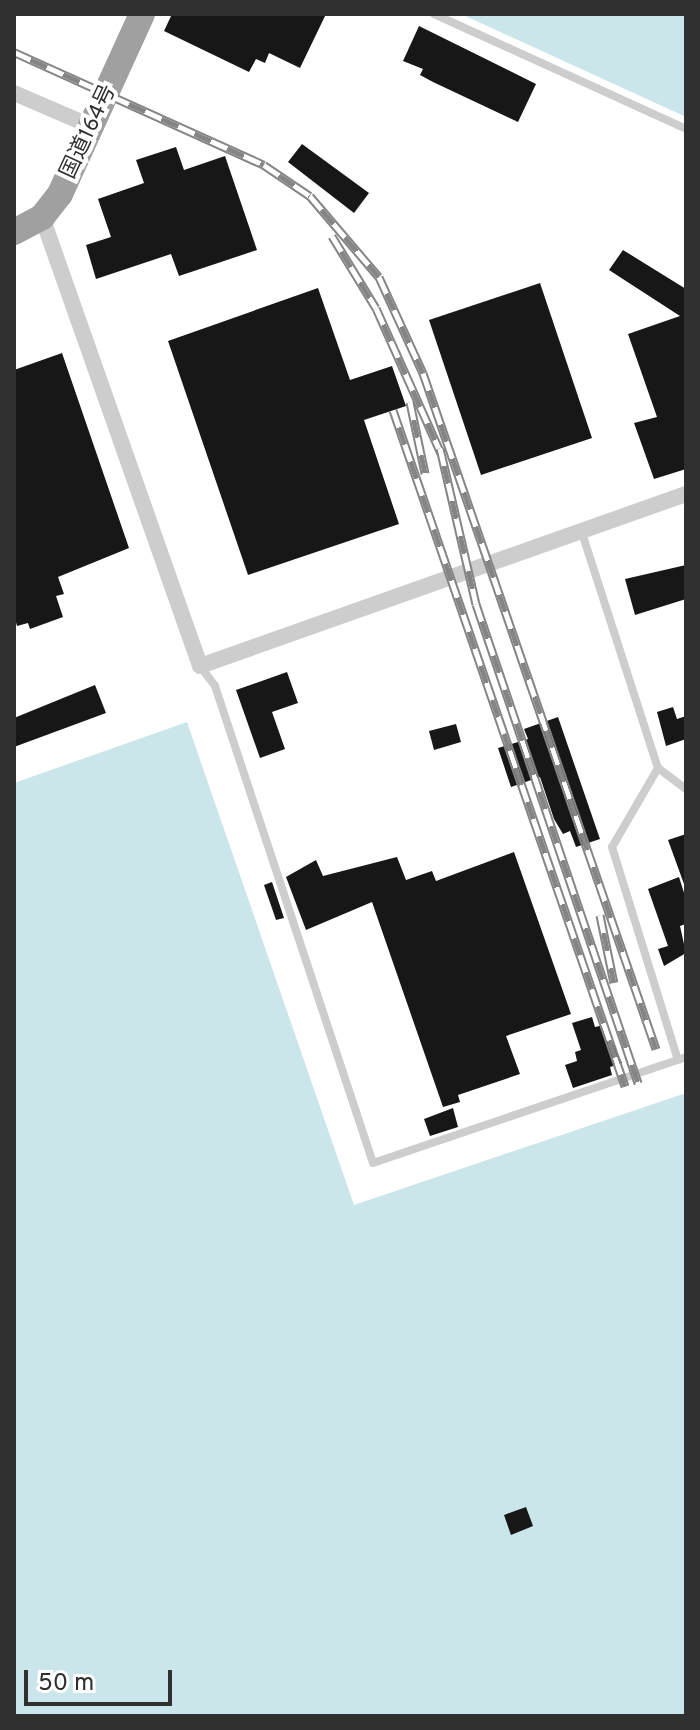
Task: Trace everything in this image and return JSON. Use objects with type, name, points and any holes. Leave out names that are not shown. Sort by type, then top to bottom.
[{"type":"highway","name":"国道164号","points":[[14,232],[42,217],[60,194],[142,14]]},
{"type":"street","points":[[14,93],[93,127]]},
{"type":"street","points":[[42,217],[200,666],[686,494]]},
{"type":"lane","points":[[434,14],[686,129]]},
{"type":"lane","points":[[582,533],[658,768],[686,789]]},
{"type":"lane","points":[[200,666],[215,686],[373,1163],[682,1058],[612,847],[658,768]]},
{"type":"water","points":[[461,14],[686,14],[686,117]]},
{"type":"water","points":[[187,722],[354,1205],[686,1093],[686,1716],[14,1716],[14,783]]},
{"type":"building","points":[[172,14],[326,14],[300,68],[269,53],[265,63],[256,59],[249,72],[164,31]]},
{"type":"building","points":[[419,26],[536,84],[518,122],[433,82],[420,75],[423,69],[403,61]]},
{"type":"building","points":[[302,144],[369,193],[354,213],[288,162]]},
{"type":"building","points":[[176,147],[184,170],[225,156],[257,250],[179,276],[171,254],[96,279],[86,245],[111,237],[98,199],[144,183],[136,160]]},
{"type":"building","points":[[623,250],[686,289],[686,469],[654,479],[634,423],[657,417],[628,334],[680,316],[609,270]]},
{"type":"building","points":[[540,283],[592,438],[481,475],[429,320]]},
{"type":"building","points":[[318,288],[350,380],[392,366],[406,406],[364,420],[399,524],[248,575],[168,341]]},
{"type":"building","points":[[62,353],[129,548],[58,577],[64,594],[56,596],[63,617],[30,629],[28,623],[17,626],[14,615],[14,370]]},
{"type":"building","points":[[686,565],[686,599],[635,615],[625,579]]},
{"type":"building","points":[[287,672],[298,703],[272,712],[285,749],[260,758],[236,690]]},
{"type":"building","points":[[95,685],[106,713],[14,747],[14,718]]},
{"type":"building","points":[[673,707],[677,719],[686,716],[686,739],[666,746],[657,712]]},
{"type":"building","points":[[558,717],[600,839],[576,847],[570,831],[563,834],[554,819],[540,777],[511,787],[498,748],[528,739],[524,729]]},
{"type":"building","points":[[456,724],[461,742],[434,750],[429,731]]},
{"type":"building","points":[[686,834],[686,883],[684,884],[668,840]]},
{"type":"building","points":[[514,852],[571,1014],[506,1036],[520,1074],[458,1095],[460,1102],[443,1107],[372,902],[306,930],[286,877],[316,860],[323,876],[397,857],[406,880],[432,871],[436,881]]},
{"type":"building","points":[[679,877],[686,899],[686,924],[680,926],[686,953],[664,966],[658,949],[668,946],[648,889]]},
{"type":"building","points":[[272,882],[284,918],[276,920],[264,885]]},
{"type":"building","points":[[592,1017],[595,1027],[604,1025],[622,1063],[610,1067],[612,1075],[573,1088],[565,1065],[577,1061],[575,1052],[581,1050],[572,1023]]},
{"type":"building","points":[[453,1108],[458,1127],[430,1136],[424,1119]]},
{"type":"building","points":[[526,1507],[533,1526],[511,1535],[504,1515]]},
{"type":"railway","points":[[14,52],[264,165],[310,196],[379,277],[423,373],[656,1049]]},
{"type":"railway","points":[[332,236],[376,308],[441,453]]},
{"type":"railway","points":[[410,402],[425,473]]},
{"type":"railway","points":[[393,410],[625,1086]]},
{"type":"railway","points":[[440,448],[476,604],[638,1083]]},
{"type":"railway","points":[[600,915],[614,983]]}]
